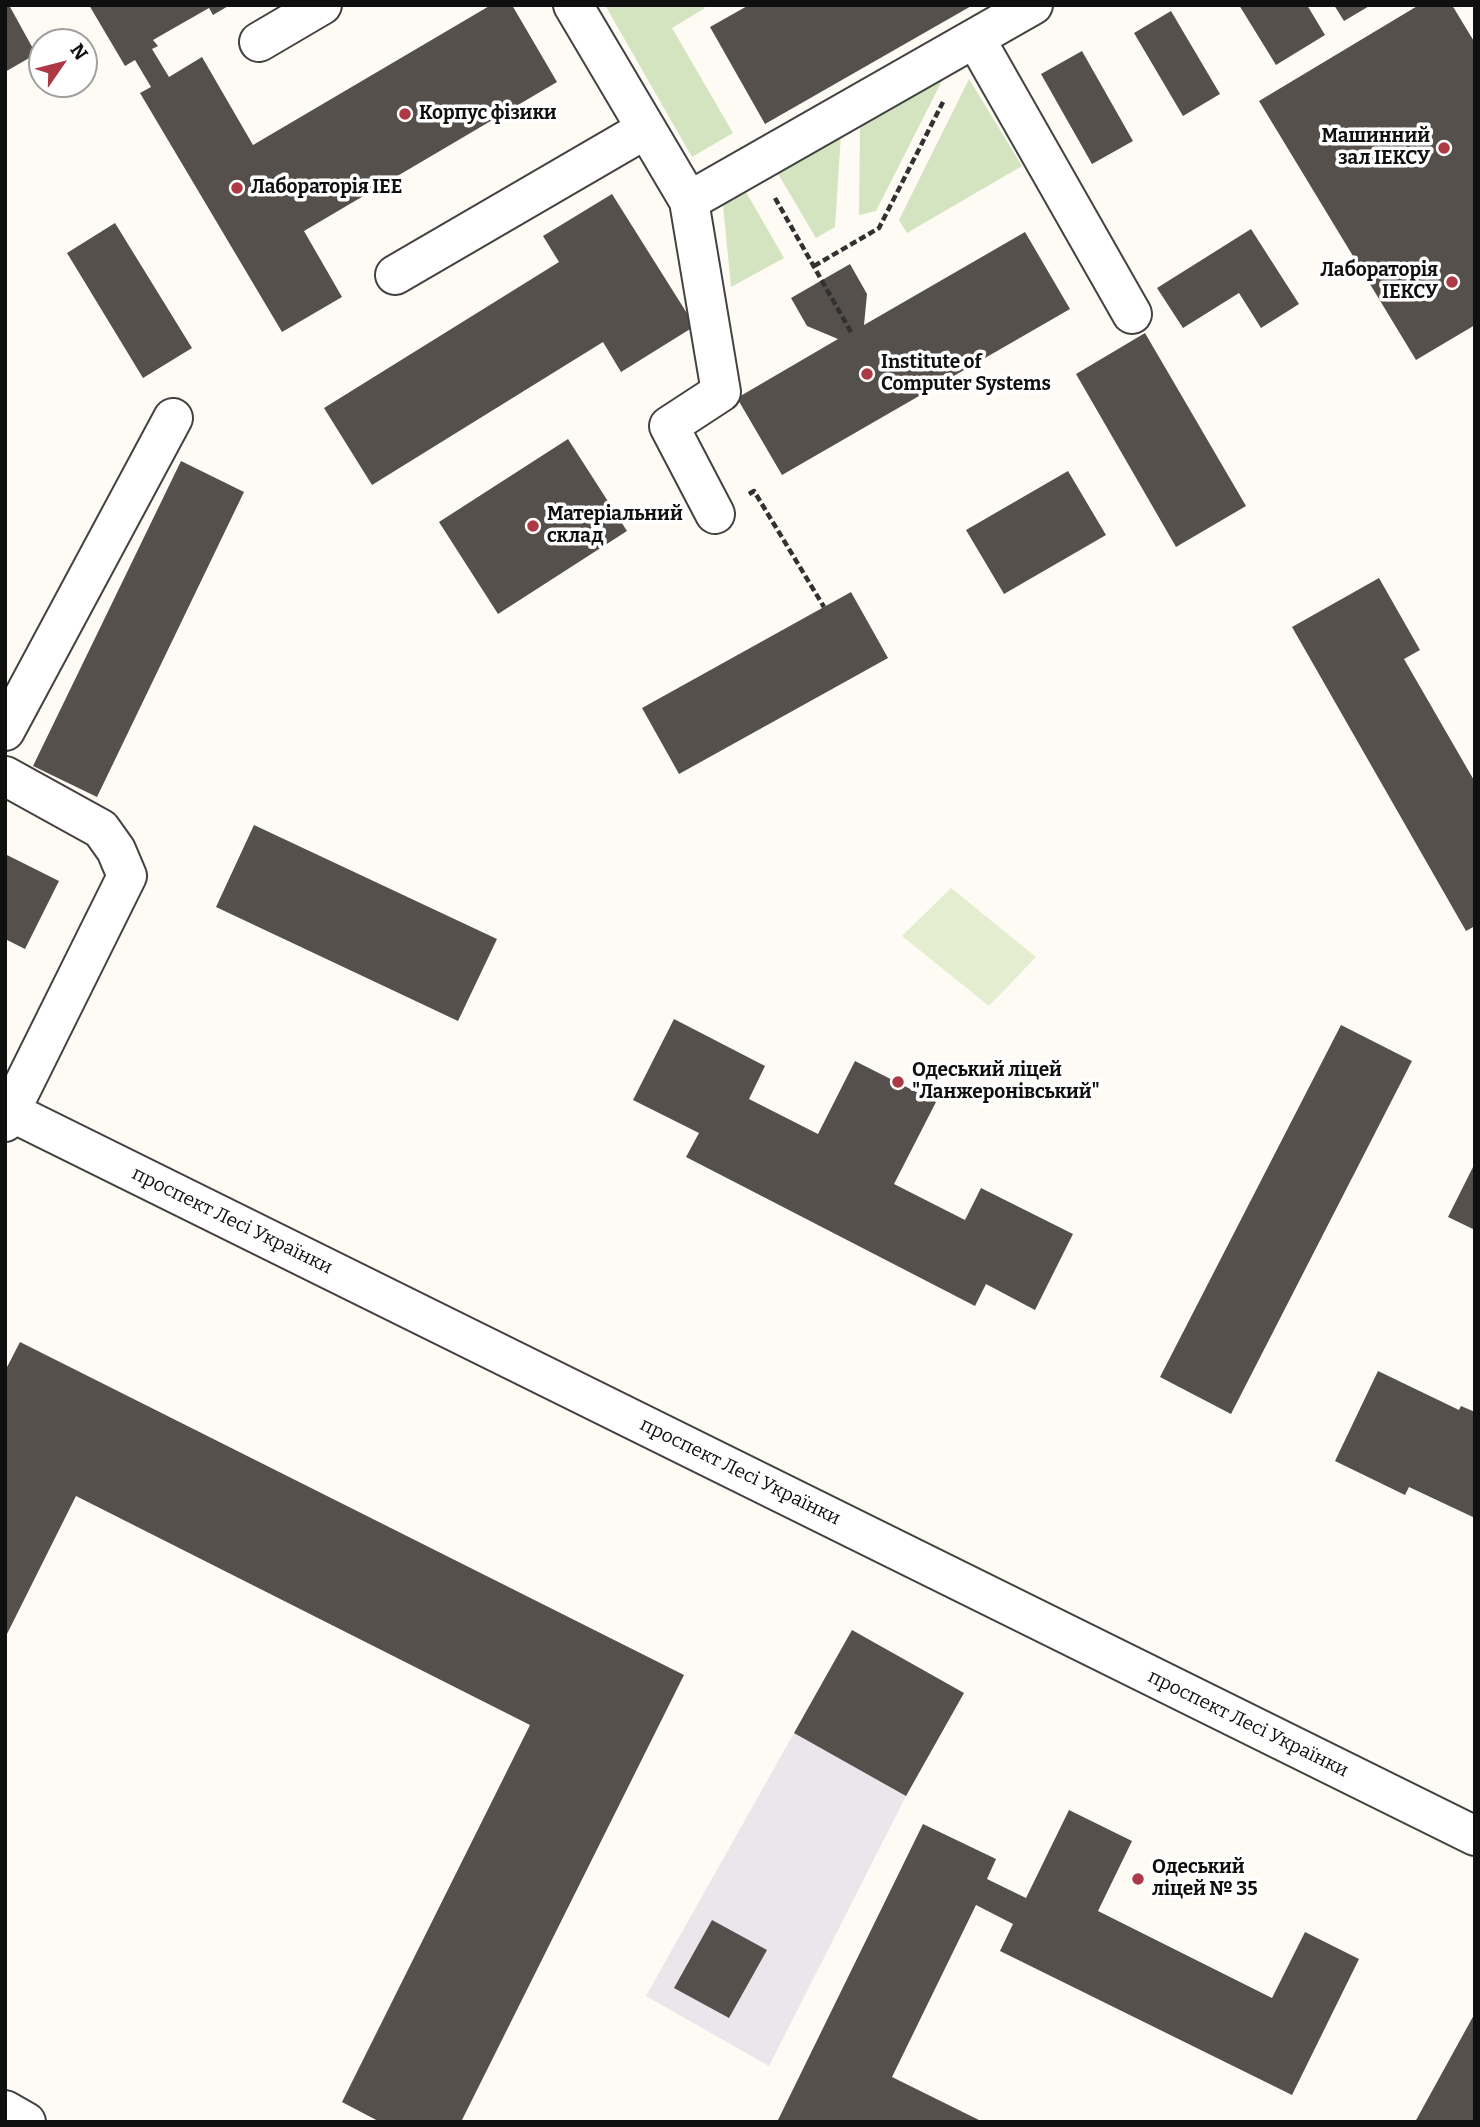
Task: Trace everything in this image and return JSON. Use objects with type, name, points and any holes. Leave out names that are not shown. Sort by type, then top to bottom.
[{"type":"street","points":[[259,42],[322,5]]},
{"type":"street","points":[[573,5],[688,201],[721,392],[669,426],[715,514]]},
{"type":"street","points":[[688,201],[1033,5]]},
{"type":"street","points":[[975,38],[1132,314]]},
{"type":"street","points":[[395,275],[646,129]]},
{"type":"street","points":[[5,731],[173,418]]},
{"type":"street","points":[[5,776],[101,830],[116,850],[127,876],[7,1114]]},
{"type":"street","name":"проспект Лесі Українки","points":[[7,1114],[1475,1836]]},
{"type":"street","points":[[5,2110],[26,2122]]},
{"type":"path","points":[[814,266],[879,228],[945,97]]},
{"type":"path","points":[[755,163],[851,332]]},
{"type":"path","points":[[715,514],[754,491],[824,607]]},
{"type":"shaded area","points":[[852,1630],[964,1693],[906,1796],[769,2066],[646,1996]]},
{"type":"green space","points":[[605,5],[703,5],[705,8],[672,28],[733,133],[692,157]]},
{"type":"green space","points":[[946,73],[876,211],[859,215],[860,126]]},
{"type":"green space","points":[[969,79],[1022,166],[907,233],[899,220]]},
{"type":"green space","points":[[841,134],[835,227],[816,238],[777,172]]},
{"type":"green space","points":[[746,192],[784,258],[731,287],[723,205]]},
{"type":"green space","points":[[951,888],[1036,957],[989,1006],[902,936]]},
{"type":"building","points":[[5,5],[9,5],[28,39],[28,59],[5,72]]},
{"type":"building","points":[[89,5],[230,5],[213,15],[209,8],[153,40],[158,46],[152,49],[169,77],[202,57],[253,145],[491,5],[512,5],[557,82],[304,231],[342,297],[282,332],[140,93],[151,87],[135,60],[125,66]]},
{"type":"building","points":[[749,5],[973,5],[765,124],[710,27]]},
{"type":"building","points":[[1239,5],[1307,5],[1325,35],[1276,65]]},
{"type":"building","points":[[1334,5],[1371,5],[1344,21]]},
{"type":"building","points":[[1419,5],[1452,5],[1475,43],[1475,325],[1416,360],[1259,101]]},
{"type":"building","points":[[1171,11],[1220,94],[1183,116],[1134,33]]},
{"type":"building","points":[[1082,51],[1133,141],[1092,164],[1041,74]]},
{"type":"building","points":[[612,194],[695,326],[621,372],[603,342],[372,485],[324,408],[559,262],[543,236]]},
{"type":"building","points":[[115,223],[192,348],[143,378],[67,253]]},
{"type":"building","points":[[1251,229],[1299,304],[1261,328],[1239,293],[1183,328],[1157,288]]},
{"type":"building","name":"Institute of Computer Systems","points":[[1025,232],[1070,309],[782,475],[737,398],[838,339],[807,326],[791,298],[850,264],[867,294],[864,325]]},
{"type":"building","points":[[1145,333],[1246,506],[1176,547],[1076,374]]},
{"type":"building","name":"Матеріальний склад","points":[[568,439],[627,531],[498,614],[439,522]]},
{"type":"building","points":[[181,461],[244,492],[97,797],[33,766]]},
{"type":"building","points":[[1068,471],[1106,535],[1004,594],[966,530]]},
{"type":"building","points":[[1379,578],[1420,650],[1404,659],[1475,782],[1475,926],[1466,931],[1292,627]]},
{"type":"building","points":[[851,592],[888,658],[679,774],[642,708]]},
{"type":"building","points":[[254,825],[497,939],[458,1021],[216,907]]},
{"type":"building","points":[[5,854],[59,881],[25,949],[5,939]]},
{"type":"building","points":[[674,1019],[765,1066],[749,1099],[818,1134],[855,1061],[936,1102],[894,1184],[965,1220],[981,1188],[1073,1234],[1035,1310],[986,1284],[975,1306],[686,1157],[699,1133],[633,1100]]},
{"type":"building","points":[[1341,1025],[1412,1061],[1231,1414],[1160,1377]]},
{"type":"building","points":[[1475,1163],[1475,1230],[1448,1217]]},
{"type":"building","points":[[20,1342],[684,1675],[461,2122],[380,2122],[342,2102],[530,1725],[76,1496],[5,1638],[5,1371]]},
{"type":"building","points":[[1378,1371],[1459,1410],[1461,1406],[1475,1412],[1475,1518],[1409,1487],[1405,1495],[1335,1461]]},
{"type":"building","points":[[852,1630],[964,1693],[906,1796],[794,1733]]},
{"type":"building","points":[[1069,1810],[1132,1841],[1098,1911],[1272,1998],[1305,1932],[1359,1959],[1292,2095],[1000,1951],[1013,1924],[976,1905],[892,2077],[983,2122],[777,2122],[923,1824],[996,1859],[987,1879],[1026,1898]]},
{"type":"building","points":[[712,1920],[767,1950],[729,2018],[674,1988]]},
{"type":"building","points":[[1475,2013],[1475,2122],[1415,2122]]},
{"type":"place","name":"Корпус фізики","points":[[405,114]]},
{"type":"place","name":"Машинний зал ІЕКСУ","points":[[1444,148]]},
{"type":"place","name":"Лабораторія ІЕЕ","points":[[237,188]]},
{"type":"place","name":"Лабораторія ІЕКСУ","points":[[1452,282]]},
{"type":"place","name":"Institute of Computer Systems","points":[[867,374]]},
{"type":"place","name":"Матеріальний склад","points":[[533,526]]},
{"type":"place","name":"Одеський ліцей \"Ланжеронівський\"","points":[[898,1082]]},
{"type":"place","name":"Одеський ліцей № 35","points":[[1138,1879]]}]
